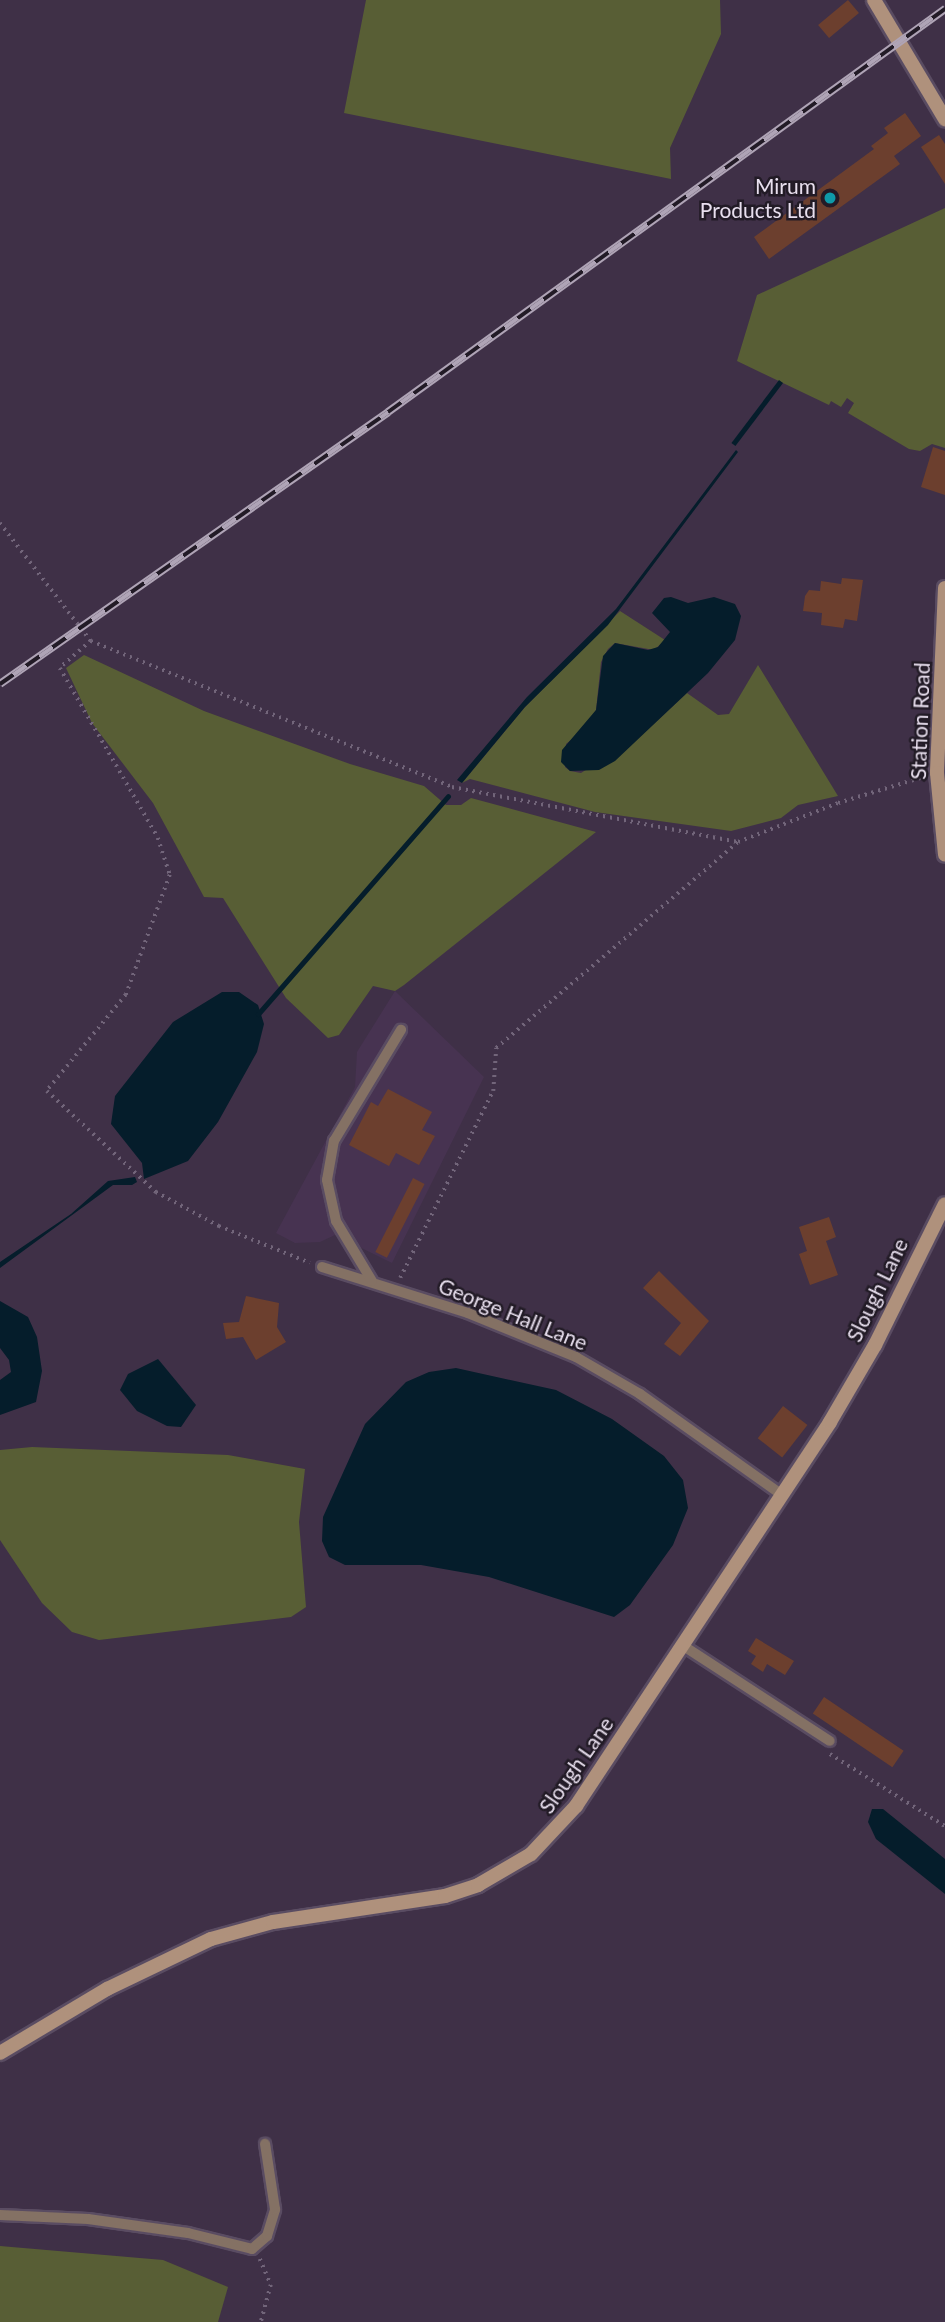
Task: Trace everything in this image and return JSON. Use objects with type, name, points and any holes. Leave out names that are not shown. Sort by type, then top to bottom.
[{"type":"street","points":[[874,0],[945,119]]},
{"type":"street","name":"Station Road","points":[[945,588],[937,774],[945,855]]},
{"type":"street","name":"Slough Lane","points":[[0,2053],[107,1989],[211,1939],[272,1922],[445,1896],[478,1885],[519,1863],[564,1822],[782,1495],[855,1381],[945,1204]]},
{"type":"lane","points":[[372,1281],[336,1222],[327,1180],[334,1141],[401,1030]]},
{"type":"lane","name":"George Hall Lane","points":[[322,1267],[395,1289],[576,1357],[640,1394],[782,1495]]},
{"type":"lane","points":[[682,1645],[830,1741]]},
{"type":"lane","points":[[0,2215],[88,2219],[188,2233],[252,2249],[267,2236],[275,2209],[265,2144]]},
{"type":"path","points":[[0,523],[91,641],[452,787],[738,842]]},
{"type":"path","points":[[91,641],[60,668],[158,838],[170,875],[126,995],[47,1091],[156,1192],[229,1231],[322,1267]]},
{"type":"path","points":[[395,1289],[493,1091],[496,1048],[738,842],[838,803],[937,774]]},
{"type":"path","points":[[252,2249],[266,2267],[271,2285],[261,2322]]},
{"type":"shaded area","points":[[395,991],[484,1077],[392,1263],[335,1235],[320,1242],[295,1243],[276,1233],[355,1087],[357,1052]]},
{"type":"green space","points":[[366,0],[720,0],[721,34],[670,148],[671,179],[344,113]]},
{"type":"green space","points":[[945,208],[945,448],[932,444],[920,451],[909,449],[848,413],[854,403],[847,398],[841,407],[831,401],[829,405],[737,361],[757,295]]},
{"type":"green space","points":[[620,611],[665,640],[654,650],[615,643],[608,649],[601,662],[596,710],[585,728],[566,744],[565,767],[581,773],[645,732],[687,693],[718,715],[729,714],[758,665],[838,796],[798,805],[781,818],[731,831],[595,812],[470,779],[462,783],[525,707]]},
{"type":"green space","points":[[84,655],[204,711],[350,764],[424,786],[446,805],[461,805],[471,798],[596,832],[404,985],[395,991],[373,986],[339,1035],[328,1038],[286,998],[223,898],[204,897],[153,803],[92,723],[66,668]]},
{"type":"green space","points":[[32,1447],[228,1455],[305,1469],[299,1522],[306,1607],[291,1617],[99,1640],[72,1632],[42,1603],[0,1540],[0,1450]]},
{"type":"green space","points":[[0,2246],[163,2260],[228,2287],[218,2322],[0,2322]]},
{"type":"water","points":[[779,380],[783,383],[735,446],[731,443]]},
{"type":"water","points":[[736,450],[738,452],[608,625],[525,707],[462,783],[457,780],[527,697],[616,609]]},
{"type":"water","points":[[671,597],[688,603],[714,597],[735,604],[741,616],[735,640],[708,673],[615,761],[599,770],[570,771],[561,762],[562,750],[596,710],[603,656],[615,643],[648,650],[658,647],[670,632],[652,613],[664,598]]},
{"type":"water","points":[[222,992],[239,992],[258,1005],[264,1024],[257,1052],[218,1122],[188,1161],[144,1179],[142,1163],[111,1124],[115,1096],[173,1022]]},
{"type":"water","points":[[135,1177],[137,1182],[132,1185],[113,1185],[0,1268],[0,1262],[71,1214],[108,1181]]},
{"type":"water","points":[[0,1301],[28,1317],[37,1337],[42,1371],[36,1402],[0,1415],[0,1380],[11,1372],[9,1360],[0,1348]]},
{"type":"water","points":[[158,1359],[196,1405],[181,1427],[167,1426],[137,1411],[120,1390],[128,1374]]},
{"type":"water","points":[[456,1368],[556,1390],[612,1419],[664,1456],[683,1480],[688,1508],[673,1545],[630,1605],[614,1617],[489,1577],[421,1565],[345,1565],[329,1557],[322,1541],[323,1517],[365,1424],[406,1382],[429,1372]]},
{"type":"water","points":[[872,1809],[883,1809],[945,1859],[945,1894],[876,1839],[868,1822]]},
{"type":"building","points":[[848,0],[859,13],[829,38],[818,25]]},
{"type":"building","name":"Mirum Products Ltd","points":[[905,113],[921,136],[894,156],[900,164],[769,259],[754,237],[874,149],[871,146],[888,133],[884,128]]},
{"type":"building","points":[[939,135],[945,144],[945,184],[921,147]]},
{"type":"building","points":[[933,447],[945,451],[945,495],[921,487]]},
{"type":"building","points":[[842,578],[863,580],[857,621],[845,619],[843,628],[821,625],[822,613],[803,611],[805,596],[809,590],[820,591],[821,581],[841,584]]},
{"type":"building","points":[[388,1089],[432,1112],[422,1130],[435,1136],[419,1165],[396,1153],[389,1166],[349,1145],[371,1102],[378,1106]]},
{"type":"building","points":[[413,1178],[425,1184],[387,1258],[375,1252]]},
{"type":"building","points":[[829,1217],[836,1237],[826,1241],[838,1275],[810,1285],[799,1254],[807,1251],[799,1227]]},
{"type":"building","points":[[659,1271],[709,1321],[680,1356],[664,1344],[681,1323],[643,1288]]},
{"type":"building","points":[[246,1296],[279,1303],[277,1327],[286,1342],[256,1360],[243,1337],[226,1339],[223,1323],[239,1322]]},
{"type":"building","points":[[783,1406],[807,1425],[782,1457],[758,1438]]},
{"type":"building","points":[[756,1638],[794,1661],[785,1675],[767,1664],[763,1672],[751,1664],[756,1656],[748,1651]]},
{"type":"building","points":[[824,1697],[904,1751],[892,1767],[813,1714]]},
{"type":"waterway","points":[[258,1014],[448,796]]},
{"type":"railway","points":[[0,684],[388,412],[945,9]]},
{"type":"place","name":"Mirum Products Ltd","points":[[830,198]]}]
